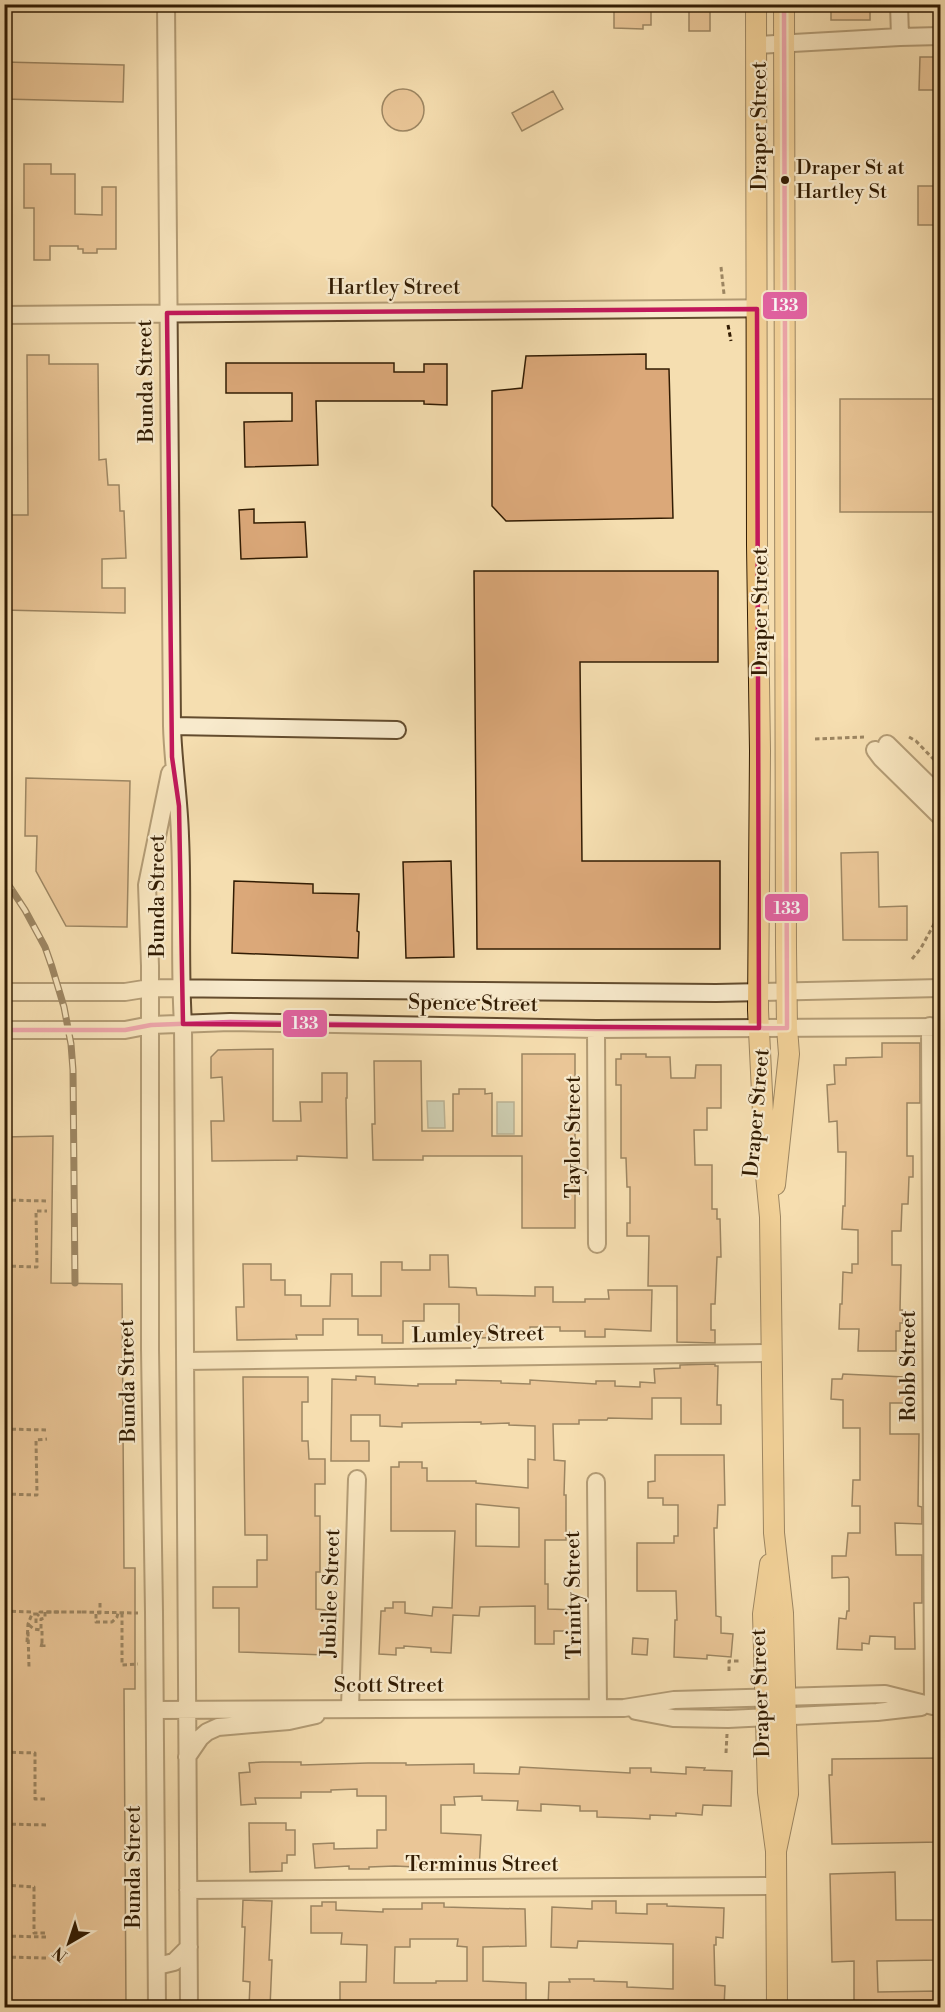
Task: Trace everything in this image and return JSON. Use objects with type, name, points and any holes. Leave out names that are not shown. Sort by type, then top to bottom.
[{"type":"main road","name":"Draper Street","points":[[756,4],[758,45],[757,545],[760,751],[758,992],[770,1217],[774,1533],[783,1613],[788,1794],[776,1851]]},
{"type":"main road","name":"Draper Street","points":[[770,1217],[777,1175],[789,1054],[787,1028],[784,4]]},
{"type":"main road","name":"Draper Street","points":[[774,1533],[763,1614],[768,1791],[776,1851],[777,2007]]},
{"type":"street","name":"Bunda Street","points":[[166,4],[172,757],[181,839],[189,2007]]},
{"type":"street","points":[[899,4],[900,37]]},
{"type":"street","points":[[758,45],[940,36]]},
{"type":"street","name":"Hartley Street","points":[[4,315],[785,308]]},
{"type":"street","points":[[172,726],[397,730]]},
{"type":"street","points":[[878,744],[940,796]]},
{"type":"street","points":[[878,744],[880,758],[940,816]]},
{"type":"street","name":"Bunda Street","points":[[157,2007],[150,1349],[151,1025],[147,885],[172,757]]},
{"type":"street","name":"Spence Street","points":[[4,992],[125,992],[150,988],[181,988],[716,993],[940,988]]},
{"type":"street","name":"Spence Street","points":[[4,1030],[125,1030],[151,1025],[230,1022],[596,1029],[935,1027]]},
{"type":"street","name":"Robb Street","points":[[935,1027],[937,1706]]},
{"type":"street","name":"Taylor Street","points":[[596,1029],[597,1244]]},
{"type":"street","name":"Lumley Street","points":[[186,1361],[771,1353]]},
{"type":"street","name":"Jubilee Street","points":[[347,1708],[357,1479]]},
{"type":"street","name":"Trinity Street","points":[[596,1482],[598,1708]]},
{"type":"street","name":"Scott Street","points":[[155,1710],[624,1708],[674,1700],[885,1694],[937,1706]]},
{"type":"street","name":"Scott Street","points":[[624,1708],[673,1718],[728,1719],[877,1712],[937,1706]]},
{"type":"street","points":[[187,1757],[200,1738],[218,1727],[289,1721],[347,1708]]},
{"type":"street","name":"Terminus Street","points":[[188,1890],[776,1886]]},
{"type":"street","points":[[157,1966],[174,1962],[189,1947]]},
{"type":"path","points":[[909,737],[916,741],[940,766]]},
{"type":"path","points":[[815,739],[878,744]]},
{"type":"path","points":[[912,959],[921,948],[940,913]]},
{"type":"path","points":[[4,1200],[47,1201]]},
{"type":"path","points":[[4,1266],[37,1267],[36,1212],[47,1211]]},
{"type":"path","points":[[4,1429],[47,1430]]},
{"type":"path","points":[[4,1494],[37,1495],[36,1440],[47,1439]]},
{"type":"path","points":[[100,1604],[96,1622],[114,1621],[120,1613]]},
{"type":"path","points":[[4,1611],[34,1614],[44,1612],[128,1613]]},
{"type":"path","points":[[34,1614],[36,1621],[36,1617],[44,1612]]},
{"type":"path","points":[[28,1624],[34,1629],[41,1630],[41,1619],[44,1619],[44,1612]]},
{"type":"path","points":[[42,1647],[44,1612]]},
{"type":"path","points":[[120,1613],[122,1662]]},
{"type":"path","points":[[29,1667],[28,1624],[34,1614]]},
{"type":"path","points":[[27,1642],[28,1632]]},
{"type":"path","points":[[729,1671],[729,1661],[739,1661]]},
{"type":"path","points":[[726,1753],[727,1728]]},
{"type":"path","points":[[4,1752],[35,1753],[35,1799],[47,1799]]},
{"type":"path","points":[[4,1824],[46,1825]]},
{"type":"path","points":[[4,1885],[34,1887],[34,1933],[46,1935],[4,1936]]},
{"type":"path","points":[[4,1957],[46,1958]]},
{"type":"highlighted area","points":[[757,309],[759,1028],[183,1024],[179,806],[172,757],[167,313]]},
{"type":"water","points":[[427,1101],[444,1101],[445,1128],[428,1128]]},
{"type":"water","points":[[497,1102],[514,1102],[514,1134],[497,1134]]},
{"type":"building","points":[[614,4],[651,4],[651,25],[643,25],[643,29],[614,28]]},
{"type":"building","points":[[689,4],[710,4],[710,31],[689,31]]},
{"type":"building","points":[[831,4],[870,4],[870,20],[831,20]]},
{"type":"building","points":[[920,57],[940,57],[940,90],[919,90]]},
{"type":"building","points":[[4,62],[124,65],[123,102],[4,99]]},
{"type":"building","points":[[403,89],[411,90],[418,95],[423,102],[423,118],[418,125],[411,130],[403,131],[395,130],[388,125],[383,118],[382,110],[383,102],[388,95],[395,90]]},
{"type":"building","points":[[553,91],[563,109],[522,131],[512,113]]},
{"type":"building","points":[[24,164],[51,164],[51,174],[75,174],[75,214],[102,215],[102,187],[116,187],[116,249],[97,249],[97,253],[83,253],[83,249],[78,249],[78,246],[50,246],[50,260],[34,260],[34,208],[24,208]]},
{"type":"building","points":[[918,186],[940,186],[940,225],[918,225]]},
{"type":"building","points":[[646,354],[646,369],[669,369],[673,518],[506,521],[492,506],[492,391],[522,388],[526,356]]},
{"type":"building","points":[[27,355],[49,355],[49,364],[98,364],[99,460],[106,459],[108,485],[119,485],[120,511],[124,511],[126,558],[102,559],[102,588],[125,588],[125,613],[4,610],[4,515],[28,515]]},
{"type":"building","points":[[226,363],[394,363],[394,372],[424,372],[424,364],[447,364],[447,405],[424,404],[424,401],[316,401],[318,465],[245,467],[244,422],[292,421],[292,393],[226,393]]},
{"type":"building","points":[[840,399],[940,399],[940,512],[840,512]]},
{"type":"building","points":[[254,509],[254,523],[305,522],[307,557],[241,559],[239,510]]},
{"type":"building","points":[[474,571],[718,571],[718,662],[580,662],[582,861],[720,861],[720,949],[477,949]]},
{"type":"building","points":[[26,778],[130,781],[127,927],[66,926],[36,871],[37,836],[25,836]]},
{"type":"building","points":[[878,852],[879,907],[907,906],[907,940],[843,940],[841,853]]},
{"type":"building","points":[[451,861],[454,957],[406,958],[403,862]]},
{"type":"building","points":[[234,881],[313,884],[313,893],[359,894],[358,958],[232,953]]},
{"type":"building","points":[[882,1043],[920,1043],[920,1103],[907,1103],[907,1156],[913,1156],[913,1177],[909,1177],[908,1204],[902,1204],[901,1231],[892,1231],[892,1265],[901,1265],[900,1310],[903,1310],[903,1323],[900,1323],[900,1331],[896,1331],[896,1351],[858,1351],[859,1329],[839,1329],[843,1272],[852,1273],[852,1264],[858,1264],[858,1230],[842,1229],[843,1206],[845,1206],[846,1152],[838,1152],[837,1121],[829,1122],[827,1085],[835,1084],[834,1065],[846,1065],[846,1058],[882,1057]]},
{"type":"building","points":[[273,1049],[273,1121],[301,1121],[300,1102],[322,1102],[322,1073],[347,1073],[347,1158],[297,1156],[297,1160],[212,1161],[211,1121],[224,1121],[222,1077],[211,1078],[211,1057],[218,1050]]},
{"type":"building","points":[[522,1054],[575,1054],[575,1228],[522,1228],[522,1156],[423,1156],[423,1160],[373,1160],[374,1061],[421,1061],[422,1131],[453,1131],[453,1094],[459,1094],[459,1089],[485,1089],[485,1094],[492,1093],[492,1136],[522,1136]]},
{"type":"building","points":[[621,1054],[670,1057],[671,1078],[695,1078],[696,1065],[721,1065],[721,1108],[707,1108],[707,1130],[694,1130],[695,1165],[712,1165],[712,1209],[717,1209],[717,1219],[720,1219],[721,1257],[717,1257],[715,1304],[711,1304],[711,1330],[715,1330],[715,1343],[677,1342],[677,1286],[648,1286],[649,1236],[627,1236],[627,1223],[630,1223],[630,1187],[627,1187],[626,1158],[621,1158],[621,1085],[616,1085],[616,1059],[621,1059]]},
{"type":"building","points":[[53,1136],[51,1283],[122,1284],[124,1568],[135,1568],[135,1689],[124,1689],[126,2007],[4,2007],[4,1137]]},
{"type":"building","points":[[430,1255],[448,1255],[449,1287],[476,1288],[477,1295],[535,1296],[535,1287],[553,1287],[553,1302],[585,1302],[585,1299],[609,1299],[608,1290],[652,1290],[651,1331],[605,1329],[605,1337],[585,1337],[585,1331],[560,1331],[560,1327],[530,1327],[530,1335],[503,1334],[503,1337],[459,1339],[459,1304],[424,1304],[424,1321],[403,1321],[403,1343],[382,1343],[382,1335],[358,1335],[358,1319],[323,1319],[323,1335],[296,1335],[297,1339],[237,1340],[236,1307],[244,1307],[243,1264],[271,1264],[271,1280],[285,1280],[285,1295],[301,1295],[301,1306],[330,1306],[331,1274],[352,1274],[352,1296],[381,1296],[381,1262],[402,1262],[402,1270],[430,1270]]},
{"type":"building","points":[[715,1364],[718,1366],[717,1405],[721,1405],[721,1424],[681,1424],[681,1398],[652,1398],[652,1419],[608,1418],[607,1420],[579,1420],[579,1424],[553,1424],[554,1460],[565,1461],[566,1540],[545,1540],[545,1584],[548,1584],[548,1609],[578,1610],[578,1631],[554,1631],[554,1644],[535,1644],[535,1606],[480,1607],[479,1616],[453,1615],[451,1653],[431,1652],[431,1648],[404,1646],[404,1648],[396,1648],[396,1655],[379,1654],[381,1611],[385,1611],[385,1608],[393,1608],[393,1602],[405,1602],[405,1613],[432,1616],[433,1607],[452,1608],[455,1531],[391,1531],[391,1467],[399,1467],[399,1462],[422,1462],[422,1468],[427,1468],[427,1481],[476,1481],[476,1483],[528,1488],[528,1459],[535,1460],[535,1426],[509,1425],[509,1423],[481,1424],[481,1422],[402,1423],[402,1427],[380,1426],[380,1415],[351,1415],[351,1441],[369,1441],[369,1461],[331,1461],[332,1379],[356,1380],[356,1376],[375,1377],[375,1384],[418,1386],[418,1384],[456,1384],[456,1380],[530,1384],[530,1380],[596,1384],[596,1381],[615,1381],[615,1386],[640,1387],[640,1382],[655,1383],[654,1369],[680,1368],[680,1365]],"holes":[[[476,1504],[519,1508],[519,1547],[476,1546]]]},
{"type":"building","points":[[843,1374],[905,1377],[905,1388],[908,1388],[907,1403],[890,1403],[890,1434],[919,1434],[918,1506],[922,1507],[922,1524],[895,1523],[896,1555],[922,1555],[922,1603],[914,1603],[915,1649],[895,1649],[895,1637],[870,1636],[869,1644],[862,1643],[862,1650],[837,1649],[839,1618],[846,1619],[847,1611],[849,1611],[849,1579],[848,1577],[832,1578],[832,1556],[846,1556],[848,1533],[860,1533],[860,1506],[852,1506],[853,1480],[860,1480],[860,1428],[843,1428],[843,1400],[831,1399],[832,1379],[842,1379]]},
{"type":"building","points":[[243,1377],[308,1377],[308,1402],[302,1402],[302,1441],[308,1441],[309,1459],[325,1459],[325,1484],[315,1484],[315,1516],[320,1516],[320,1572],[316,1572],[316,1609],[327,1610],[326,1655],[239,1652],[239,1608],[213,1608],[213,1587],[257,1587],[257,1560],[267,1560],[267,1535],[245,1535]]},
{"type":"building","points":[[655,1455],[724,1455],[725,1505],[718,1505],[717,1528],[714,1528],[716,1616],[721,1617],[721,1633],[733,1634],[731,1657],[707,1655],[707,1659],[674,1657],[675,1620],[677,1620],[676,1591],[637,1591],[637,1543],[674,1543],[674,1536],[678,1536],[678,1505],[663,1505],[663,1498],[648,1498],[648,1482],[655,1481]]},
{"type":"building","points":[[633,1638],[648,1639],[647,1655],[632,1654]]},
{"type":"building","points":[[940,1758],[940,1842],[832,1844],[829,1775],[832,1775],[832,1759]]},
{"type":"building","points":[[301,1762],[301,1765],[474,1764],[474,1773],[519,1774],[520,1767],[630,1773],[630,1768],[651,1768],[651,1772],[686,1774],[686,1767],[705,1768],[704,1770],[732,1771],[731,1806],[703,1805],[702,1815],[676,1813],[676,1816],[650,1815],[650,1819],[597,1817],[597,1811],[580,1811],[580,1806],[541,1804],[541,1811],[517,1810],[518,1801],[482,1800],[482,1796],[454,1797],[455,1805],[441,1805],[441,1833],[481,1835],[479,1870],[395,1866],[369,1867],[369,1869],[349,1869],[349,1866],[315,1868],[313,1844],[334,1843],[334,1849],[377,1848],[377,1830],[386,1830],[386,1796],[357,1796],[357,1789],[331,1790],[331,1792],[301,1792],[301,1798],[255,1798],[256,1804],[241,1805],[239,1773],[250,1772],[249,1763]]},
{"type":"building","points":[[249,1823],[286,1823],[286,1830],[295,1830],[295,1855],[287,1855],[287,1863],[282,1863],[282,1871],[250,1872]]},
{"type":"building","points":[[895,1872],[896,1920],[940,1920],[940,1960],[877,1961],[878,1992],[940,1991],[940,2007],[854,2007],[854,1961],[832,1962],[830,1874]]},
{"type":"building","points":[[243,1900],[272,1901],[269,1960],[272,1960],[270,2007],[249,2007],[250,1982],[243,1981],[245,1927],[242,1927]]},
{"type":"building","points":[[592,1901],[616,1901],[616,1913],[647,1914],[647,1904],[724,1908],[723,1938],[716,1937],[716,1945],[714,1945],[715,1985],[725,1986],[724,2007],[548,2007],[549,1982],[570,1982],[569,1979],[627,1982],[627,1987],[673,1989],[673,1944],[578,1941],[577,1948],[551,1947],[552,1907],[592,1909]]},
{"type":"building","points":[[322,1902],[336,1902],[336,1910],[383,1912],[383,1909],[422,1909],[422,1903],[444,1903],[444,1907],[525,1909],[526,1946],[483,1947],[483,1981],[526,1983],[526,2007],[340,2007],[340,1982],[366,1982],[367,1945],[341,1944],[342,1933],[311,1933],[311,1906],[322,1906]],"holes":[[[410,1939],[458,1939],[457,1946],[467,1947],[467,1981],[394,1983],[395,1947],[410,1947]]]},
{"type":"railway","points":[[4,878],[45,947],[64,1007],[71,1044],[75,1283]]},
{"type":"transit line","name":"133","points":[[4,1030],[125,1030],[151,1025],[230,1022],[596,1029],[787,1028],[784,4]]},
{"type":"place","name":"Draper St at Hartley St","points":[[785,180]]}]
